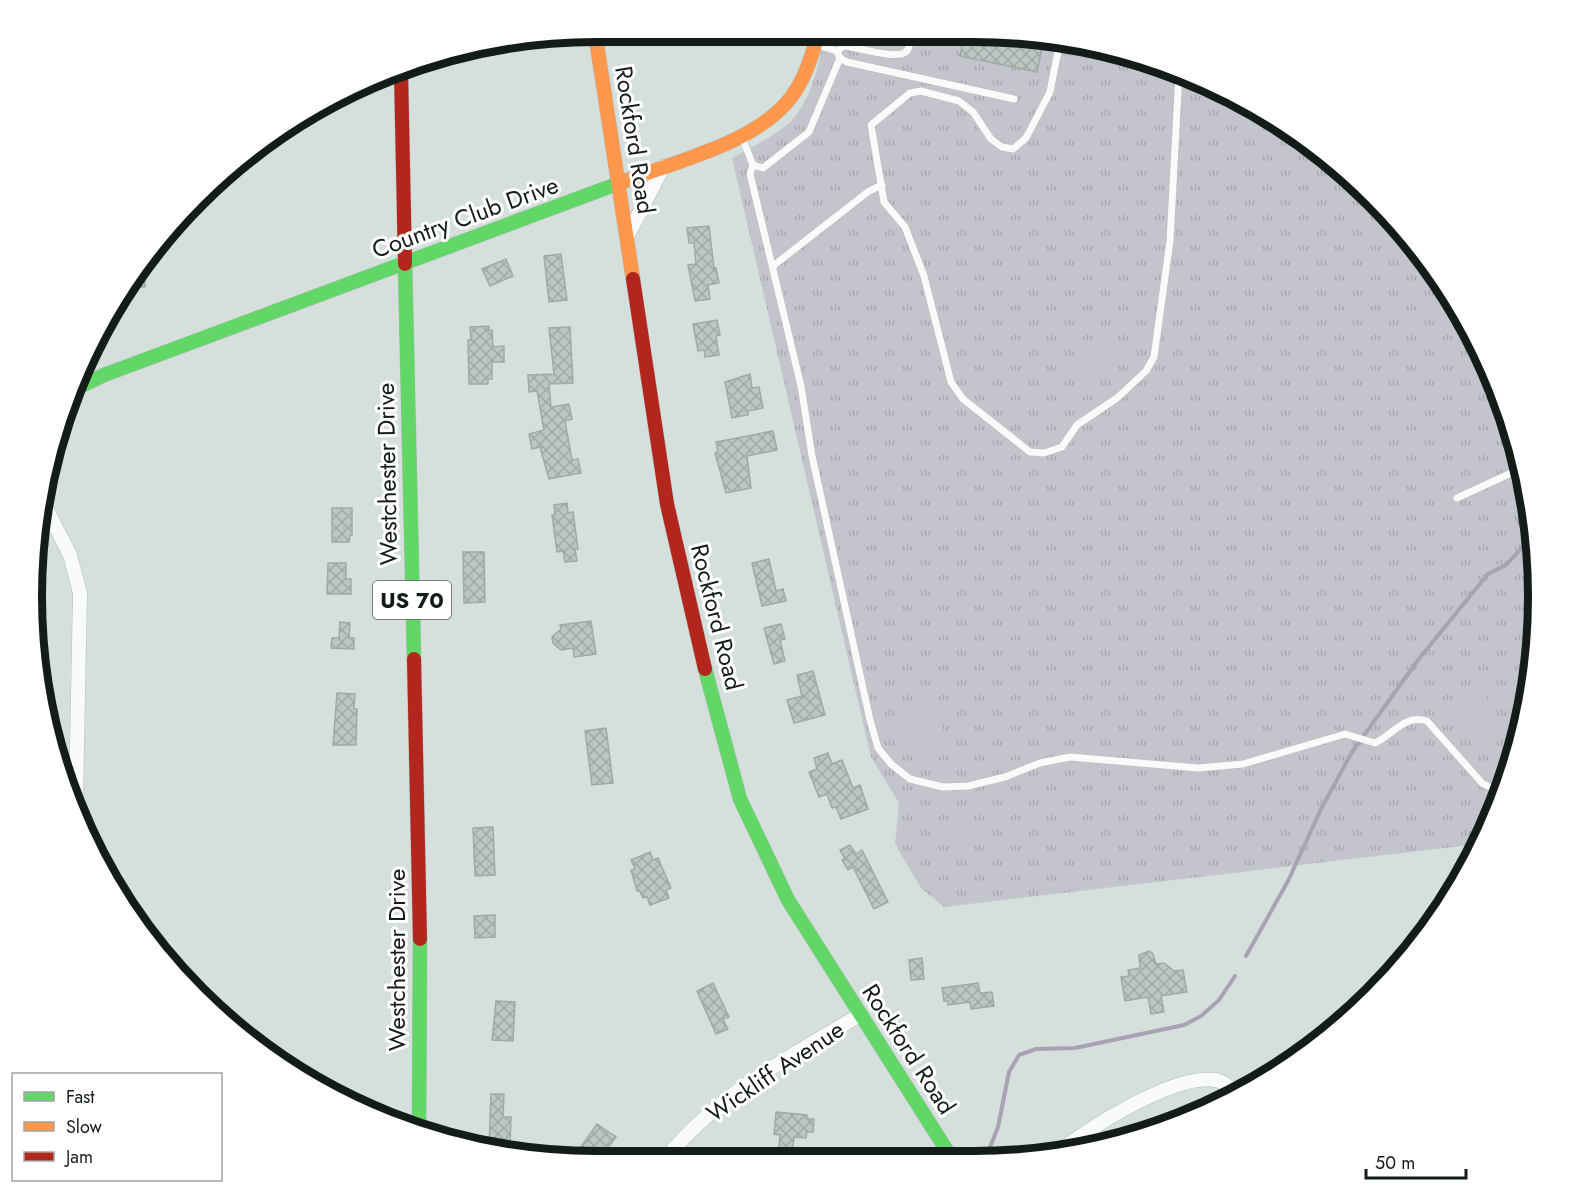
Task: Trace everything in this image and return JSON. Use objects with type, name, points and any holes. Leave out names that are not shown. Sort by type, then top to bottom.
[{"type":"street","name":"Rockford Road","points":[[597,42],[667,504],[696,637],[740,799],[788,900],[947,1151]]},
{"type":"street","name":"Country Club Drive","points":[[84,385],[104,375],[742,137],[773,118],[792,99],[801,85],[816,42]]},
{"type":"street","name":"Westchester Drive","points":[[401,77],[421,976],[419,1122]]},
{"type":"street","points":[[627,237],[663,167]]},
{"type":"street","points":[[49,513],[70,555],[80,593],[76,789]]},
{"type":"street","name":"Wickliff Avenue","points":[[673,1151],[714,1107],[766,1071],[860,1015]]},
{"type":"street","points":[[1073,1141],[1097,1124],[1168,1090],[1200,1080],[1217,1080],[1230,1088]]},
{"type":"lane","points":[[824,42],[840,51],[894,56],[908,50],[910,42]]},
{"type":"lane","points":[[753,165],[763,168],[809,132],[843,42]]},
{"type":"lane","points":[[1058,49],[1050,92],[1026,138],[1013,149],[1002,147],[991,139],[973,112],[959,101],[921,92],[910,93],[871,125],[884,202],[905,227],[924,276],[951,382],[963,399],[1030,452],[1044,453],[1062,447],[1077,425],[1118,398],[1146,371],[1154,357],[1170,241],[1179,81]]},
{"type":"lane","points":[[840,51],[847,62],[1014,99]]},
{"type":"lane","points":[[742,137],[753,165],[750,174],[801,386],[812,456],[870,720],[878,748],[891,764],[910,779],[943,788],[968,786],[1005,777],[1040,763],[1070,757],[1198,768],[1243,764],[1345,734],[1369,743],[1385,738],[1404,722],[1417,718],[1427,721],[1482,783],[1491,788],[1495,787]]},
{"type":"lane","points":[[773,266],[869,191],[882,185]]},
{"type":"lane","points":[[1457,498],[1513,473]]},
{"type":"green space","points":[[824,42],[974,42],[1046,47],[1082,53],[1152,71],[1219,99],[1282,135],[1366,204],[1390,231],[1435,288],[1471,351],[1486,384],[1509,453],[1523,524],[1527,560],[1527,633],[1517,705],[1499,775],[1469,845],[944,907],[921,888],[895,844],[899,803],[871,757],[732,158],[764,141],[792,120],[805,101],[818,67]]},
{"type":"green space","points":[[1097,336],[1108,336],[1115,343],[1117,364],[1107,376],[1093,381],[1085,380],[1078,377],[1074,357],[1082,346]]},
{"type":"green space","points":[[1471,692],[1486,696],[1491,705],[1488,730],[1477,736],[1469,735],[1458,728],[1458,703]]},
{"type":"green space","points":[[919,703],[937,718],[943,727],[946,739],[940,749],[924,755],[915,751],[909,744],[904,735],[903,725],[910,707]]},
{"type":"green space","points":[[984,820],[993,827],[990,841],[971,843],[962,840],[955,833],[958,822]]},
{"type":"building","points":[[963,42],[1042,47],[1037,72],[960,56]]},
{"type":"building","points":[[709,226],[714,268],[716,268],[719,283],[708,285],[710,299],[695,301],[688,265],[696,264],[694,243],[689,243],[687,228]]},
{"type":"building","points":[[561,254],[567,300],[549,302],[544,256]]},
{"type":"building","points":[[506,259],[513,276],[490,286],[482,269]]},
{"type":"building","points":[[144,276],[145,287],[136,287]]},
{"type":"building","points":[[717,320],[720,335],[716,336],[719,355],[705,357],[704,350],[698,351],[693,324]]},
{"type":"building","points":[[489,326],[489,330],[492,330],[493,347],[504,346],[504,362],[492,362],[492,379],[488,379],[488,384],[469,384],[470,327]]},
{"type":"building","points":[[570,327],[573,383],[549,384],[551,407],[569,404],[572,419],[565,421],[572,460],[578,459],[581,473],[549,479],[540,447],[532,449],[529,434],[544,430],[537,391],[529,392],[528,375],[554,374],[549,328]]},
{"type":"building","points":[[750,374],[752,388],[759,387],[763,408],[748,411],[748,415],[732,418],[725,382]]},
{"type":"building","points":[[773,431],[777,450],[747,456],[751,488],[726,493],[715,453],[718,452],[716,442]]},
{"type":"building","points":[[567,503],[568,513],[573,512],[578,549],[575,549],[577,561],[565,562],[563,551],[557,552],[552,515],[555,515],[554,505]]},
{"type":"building","points":[[332,508],[352,508],[352,535],[350,535],[349,542],[332,542]]},
{"type":"building","points":[[463,552],[484,552],[485,602],[464,603]]},
{"type":"building","points":[[769,559],[776,591],[783,589],[786,601],[762,606],[752,563]]},
{"type":"building","points":[[328,563],[346,563],[346,579],[351,579],[351,594],[327,594]]},
{"type":"building","points":[[591,621],[596,654],[574,657],[573,648],[561,650],[553,643],[552,637],[561,629],[560,625]]},
{"type":"building","points":[[340,622],[350,623],[349,638],[354,638],[354,649],[331,648],[332,638],[339,638]]},
{"type":"building","points":[[781,624],[785,639],[780,640],[785,661],[774,664],[764,628]]},
{"type":"building","points":[[813,671],[825,715],[794,723],[787,700],[802,696],[797,675]]},
{"type":"building","points":[[337,693],[355,694],[356,745],[333,745]]},
{"type":"building","points":[[606,728],[613,783],[592,785],[585,731]]},
{"type":"building","points":[[828,753],[832,764],[842,760],[853,788],[860,785],[868,809],[841,819],[836,807],[832,808],[827,794],[819,797],[809,772],[817,769],[814,758]]},
{"type":"building","points":[[493,827],[495,875],[475,876],[473,828]]},
{"type":"building","points":[[850,845],[856,854],[862,850],[888,902],[874,909],[853,867],[848,870],[842,860],[845,859],[840,850]]},
{"type":"building","points":[[650,852],[653,860],[658,858],[671,888],[666,890],[669,898],[650,905],[647,897],[643,898],[639,890],[637,891],[631,870],[635,869],[631,860]]},
{"type":"building","points":[[495,915],[495,937],[475,938],[474,916]]},
{"type":"building","points":[[1149,951],[1153,954],[1156,964],[1164,963],[1174,971],[1183,970],[1187,992],[1161,996],[1164,1012],[1151,1014],[1148,997],[1125,1001],[1121,977],[1129,976],[1128,970],[1140,968],[1139,955]]},
{"type":"building","points":[[922,958],[924,979],[911,980],[909,960]]},
{"type":"building","points":[[713,983],[729,1017],[723,1019],[728,1029],[716,1034],[697,991]]},
{"type":"building","points":[[978,983],[980,993],[992,992],[994,1006],[971,1009],[970,1002],[948,1005],[948,1001],[944,1001],[942,988]]},
{"type":"building","points":[[496,1001],[515,1002],[513,1041],[492,1040]]},
{"type":"building","points":[[491,1094],[504,1094],[503,1117],[511,1117],[510,1144],[489,1140]]},
{"type":"building","points":[[776,1112],[807,1115],[807,1119],[814,1119],[813,1132],[807,1132],[806,1138],[794,1137],[793,1151],[779,1151],[780,1135],[774,1134]]},
{"type":"building","points":[[597,1124],[616,1137],[606,1151],[579,1151]]},
{"type":"waterway","points":[[1521,511],[1519,522],[1524,530]]},
{"type":"waterway","points":[[1246,956],[1288,881],[1321,809],[1352,752],[1418,660],[1488,574],[1506,565],[1525,544]]},
{"type":"waterway","points":[[989,1151],[998,1127],[1009,1072],[1019,1055],[1036,1049],[1075,1048],[1184,1025],[1201,1016],[1219,1000],[1235,976]]},
{"type":"traffic: fast","points":[[84,385],[104,375],[625,181]]},
{"type":"traffic: fast","points":[[405,264],[414,659]]},
{"type":"traffic: fast","points":[[705,669],[740,799],[788,900],[947,1151]]},
{"type":"traffic: fast","points":[[419,1122],[420,939]]},
{"type":"traffic: slow","points":[[597,42],[633,279]]},
{"type":"traffic: slow","points":[[625,181],[716,148],[759,126],[792,96],[801,81],[816,42]]},
{"type":"traffic: jam","points":[[401,77],[405,264]]},
{"type":"traffic: jam","points":[[633,279],[667,504],[705,669]]},
{"type":"traffic: jam","points":[[414,659],[420,939]]}]
